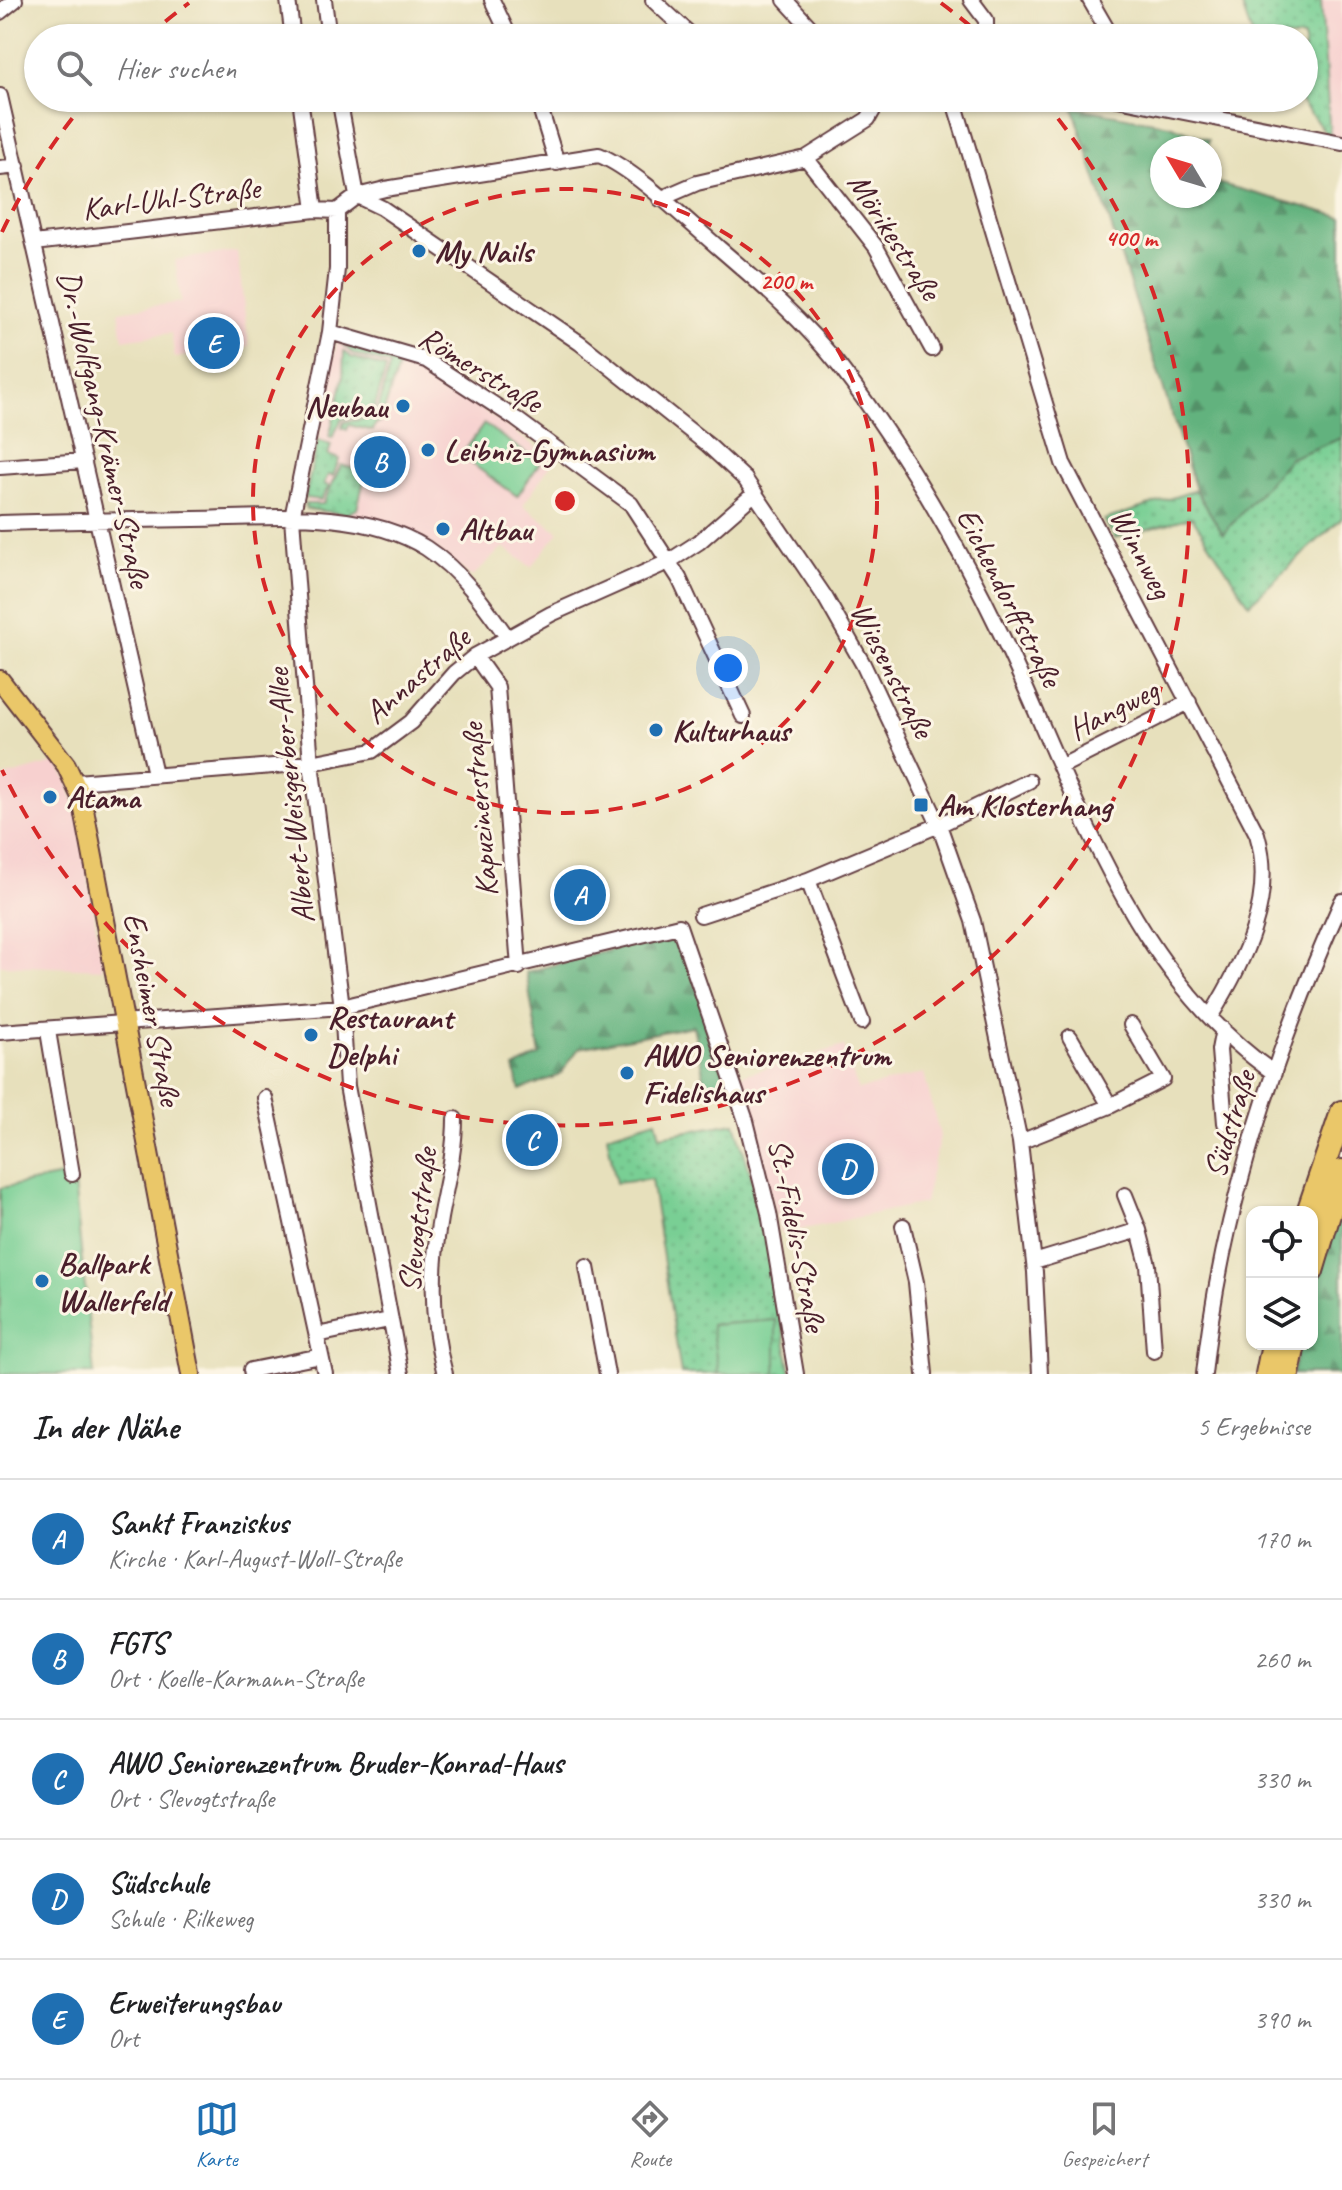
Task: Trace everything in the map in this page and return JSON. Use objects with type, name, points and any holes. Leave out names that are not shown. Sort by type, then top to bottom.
[{"type":"highway","points":[[1310,1206],[1342,1112]]},
{"type":"highway","points":[[1318,1251],[1342,1171]]},
{"type":"highway","points":[[1267,1374],[1272,1350]]},
{"type":"highway","points":[[1288,1374],[1293,1350]]},
{"type":"main road","name":"Ensheimer Straße","points":[[0,680],[76,782],[88,825],[191,1374]]},
{"type":"street","points":[[0,12],[15,0]]},
{"type":"street","points":[[288,0],[291,24]]},
{"type":"street","points":[[324,0],[327,24]]},
{"type":"street","points":[[492,0],[503,24]]},
{"type":"street","points":[[653,0],[679,24]]},
{"type":"street","points":[[785,0],[807,24]]},
{"type":"street","points":[[971,0],[986,24]]},
{"type":"street","points":[[1090,0],[1104,24]]},
{"type":"street","name":"Dr.-Wolfgang-Krämer-Straße","points":[[0,96],[155,774]]},
{"type":"street","points":[[302,112],[315,210]]},
{"type":"street","points":[[337,211],[357,196],[342,112]]},
{"type":"street","points":[[541,112],[557,163]]},
{"type":"street","points":[[660,199],[697,183],[806,158],[868,119],[872,112]]},
{"type":"street","name":"Winnweg","points":[[957,112],[1063,463],[1257,834],[1265,861],[1258,918],[1247,949],[1210,1017]]},
{"type":"street","points":[[1193,112],[1342,143]]},
{"type":"street","name":"Eichendorffstraße","points":[[357,196],[599,155],[611,160],[660,199],[777,299],[838,365],[868,406],[945,528],[975,582],[1135,917],[1185,989],[1210,1017],[1274,1073]]},
{"type":"street","name":"Mörikestraße","points":[[806,158],[876,247],[932,349]]},
{"type":"street","points":[[0,168],[17,166]]},
{"type":"street","name":"Wiesenstraße","points":[[357,196],[382,208],[580,343],[708,445],[755,493],[825,597],[863,664],[939,825],[973,921],[1020,1142],[1034,1262],[1040,1374]]},
{"type":"street","name":"Karl-Uhl-Straße","points":[[34,243],[315,210],[337,211]]},
{"type":"street","name":"Albert-Weisgerber-Allee","points":[[337,211],[337,269],[330,332],[292,518],[311,763],[342,1007],[354,1139],[401,1374]]},
{"type":"street","name":"Römerstraße","points":[[330,332],[426,360],[468,386],[631,504],[668,562],[743,716]]},
{"type":"street","points":[[0,467],[84,461]]},
{"type":"street","name":"Annastraße","points":[[76,782],[311,763],[372,751],[411,722],[454,673],[475,656],[591,594],[668,562],[699,542],[755,493]]},
{"type":"street","points":[[0,523],[292,518],[357,524],[403,537],[424,547],[468,584],[507,637]]},
{"type":"street","name":"Kapuzinerstraße","points":[[475,656],[497,687],[519,967]]},
{"type":"street","name":"Hangweg","points":[[1062,766],[1189,702]]},
{"type":"street","points":[[701,915],[808,880],[939,825],[1029,781]]},
{"type":"street","points":[[808,880],[862,1022]]},
{"type":"street","name":"Südstraße","points":[[1204,1374],[1234,1204],[1274,1073],[1342,901]]},
{"type":"street","name":"St.-Fidelis-Straße","points":[[519,967],[679,926],[746,1121],[769,1213],[796,1374]]},
{"type":"street","points":[[0,1032],[48,1031],[342,1007],[519,967]]},
{"type":"street","points":[[1020,1142],[1110,1106],[1163,1079],[1131,1025]]},
{"type":"street","points":[[1223,1029],[1219,1050],[1225,1123]]},
{"type":"street","points":[[48,1031],[72,1174]]},
{"type":"street","points":[[1070,1037],[1110,1106]]},
{"type":"street","points":[[265,1098],[325,1374]]},
{"type":"street","name":"Slevogtstraße","points":[[445,1374],[433,1291],[437,1234],[455,1139],[455,1119]]},
{"type":"street","points":[[1125,1195],[1148,1265],[1154,1351]]},
{"type":"street","points":[[903,1226],[916,1282],[925,1374]]},
{"type":"street","points":[[1034,1262],[1139,1230]]},
{"type":"street","points":[[587,1267],[607,1374]]},
{"type":"street","points":[[317,1335],[389,1320]]},
{"type":"street","points":[[252,1374],[251,1370],[321,1356]]},
{"type":"shaded area","points":[[1321,0],[1342,0],[1342,140],[1330,138]]},
{"type":"shaded area","points":[[237,251],[249,346],[175,358],[171,333],[123,340],[119,311],[181,302],[175,260]]},
{"type":"shaded area","name":"Leibniz-Gymnasium","points":[[337,341],[422,367],[554,460],[523,505],[559,532],[531,567],[503,547],[472,577],[424,539],[398,527],[321,512],[321,508],[306,509]]},
{"type":"shaded area","points":[[57,762],[68,781],[78,818],[103,969],[0,965],[0,778]]},
{"type":"shaded area","points":[[844,1046],[858,1090],[924,1073],[940,1136],[924,1203],[781,1234],[738,1076]]},
{"type":"green space","points":[[1240,0],[1321,0],[1330,138],[1309,112],[1318,112],[1318,24],[1248,24]]},
{"type":"green space","points":[[1075,112],[1100,112],[1170,125],[1199,136],[1150,136],[1150,208],[1222,208],[1222,184],[1342,217],[1342,438],[1290,458],[1223,534],[1196,490]]},
{"type":"green space","points":[[340,342],[400,361],[380,423],[376,423],[373,431],[349,425],[347,430],[342,428],[344,422],[376,417],[390,365],[353,354]]},
{"type":"green space","points":[[344,351],[351,357],[386,368],[373,414],[342,419],[332,438],[329,437],[343,378]]},
{"type":"green space","points":[[484,424],[540,463],[517,496],[461,456]]},
{"type":"green space","points":[[1342,438],[1342,518],[1249,604],[1192,517],[1115,538],[1104,520],[1196,490],[1223,533],[1290,458]]},
{"type":"green space","points":[[318,440],[331,445],[328,455],[339,459],[333,476],[328,475],[324,484],[329,486],[321,500],[305,498]]},
{"type":"green space","points":[[341,465],[366,472],[357,509],[347,514],[306,509],[305,504],[323,504]]},
{"type":"green space","points":[[676,933],[732,1080],[706,1087],[693,1026],[579,1048],[560,1075],[520,1090],[514,1068],[540,1055],[526,972]]},
{"type":"green space","points":[[656,1120],[660,1136],[735,1123],[763,1215],[791,1374],[776,1374],[776,1320],[712,1325],[719,1374],[681,1374],[651,1179],[616,1183],[607,1135]]},
{"type":"green space","name":"Ballpark Wallerfeld","points":[[73,1174],[94,1374],[0,1374],[0,1188]]},
{"type":"green space","points":[[1342,1189],[1342,1374],[1292,1374],[1298,1350],[1318,1350],[1318,1271]]},
{"type":"green space","points":[[776,1320],[776,1374],[719,1374],[711,1325]]},
{"type":"place","name":"My Nails","points":[[419,251]]},
{"type":"place","name":"Erweiterungsbau","points":[[214,343]]},
{"type":"place","name":"Neubau","points":[[403,406]]},
{"type":"place","name":"Leibniz-Gymnasium","points":[[428,450]]},
{"type":"place","name":"FGTS","points":[[380,462]]},
{"type":"place","name":"Altbau","points":[[443,529]]},
{"type":"place","name":"Kulturhaus","points":[[656,730]]},
{"type":"place","name":"Atama","points":[[50,797]]},
{"type":"place","name":"Am Klosterhang","points":[[921,805]]},
{"type":"place","name":"Sankt Franziskus","points":[[580,895]]},
{"type":"place","name":"Restaurant Delphi","points":[[311,1035]]},
{"type":"place","name":"AWO Seniorenzentrum Fidelishaus","points":[[627,1073]]},
{"type":"place","name":"AWO Seniorenzentrum Bruder-Konrad-Haus","points":[[532,1140]]},
{"type":"place","name":"Südschule","points":[[848,1169]]},
{"type":"place","name":"Ballpark Wallerfeld","points":[[42,1281]]}]
